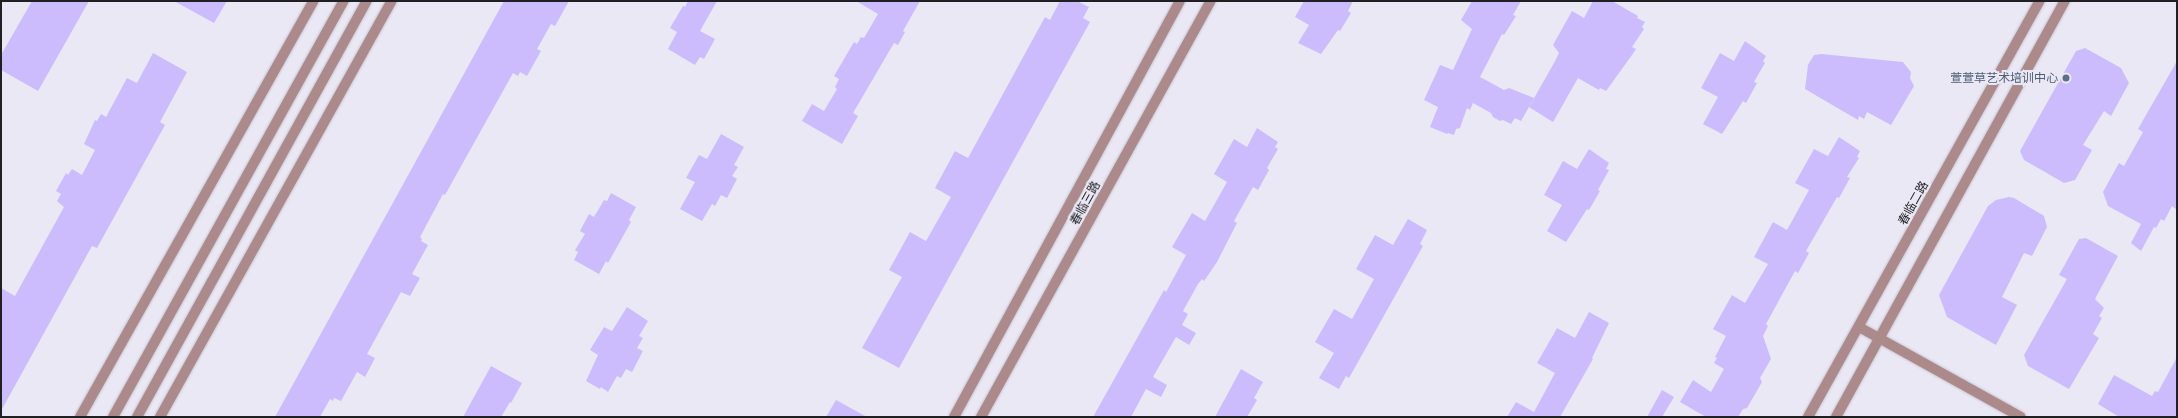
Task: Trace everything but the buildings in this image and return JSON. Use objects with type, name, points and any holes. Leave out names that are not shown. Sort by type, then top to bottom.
[{"type":"street","points":[[80,417],[313,1]]},
{"type":"street","points":[[113,417],[344,1]]},
{"type":"street","points":[[136,417],[366,1]]},
{"type":"street","points":[[160,417],[392,1]]},
{"type":"street","name":"春临三路","points":[[954,417],[1180,1]]},
{"type":"street","name":"春临三路","points":[[981,417],[1211,1]]},
{"type":"street","name":"春临二路","points":[[1808,417],[2040,1]]},
{"type":"street","points":[[1836,417],[2065,1]]},
{"type":"street","points":[[1859,327],[2021,417]]},
{"type":"place","name":"萱萱草艺术培训中心","points":[[2066,78]]}]
